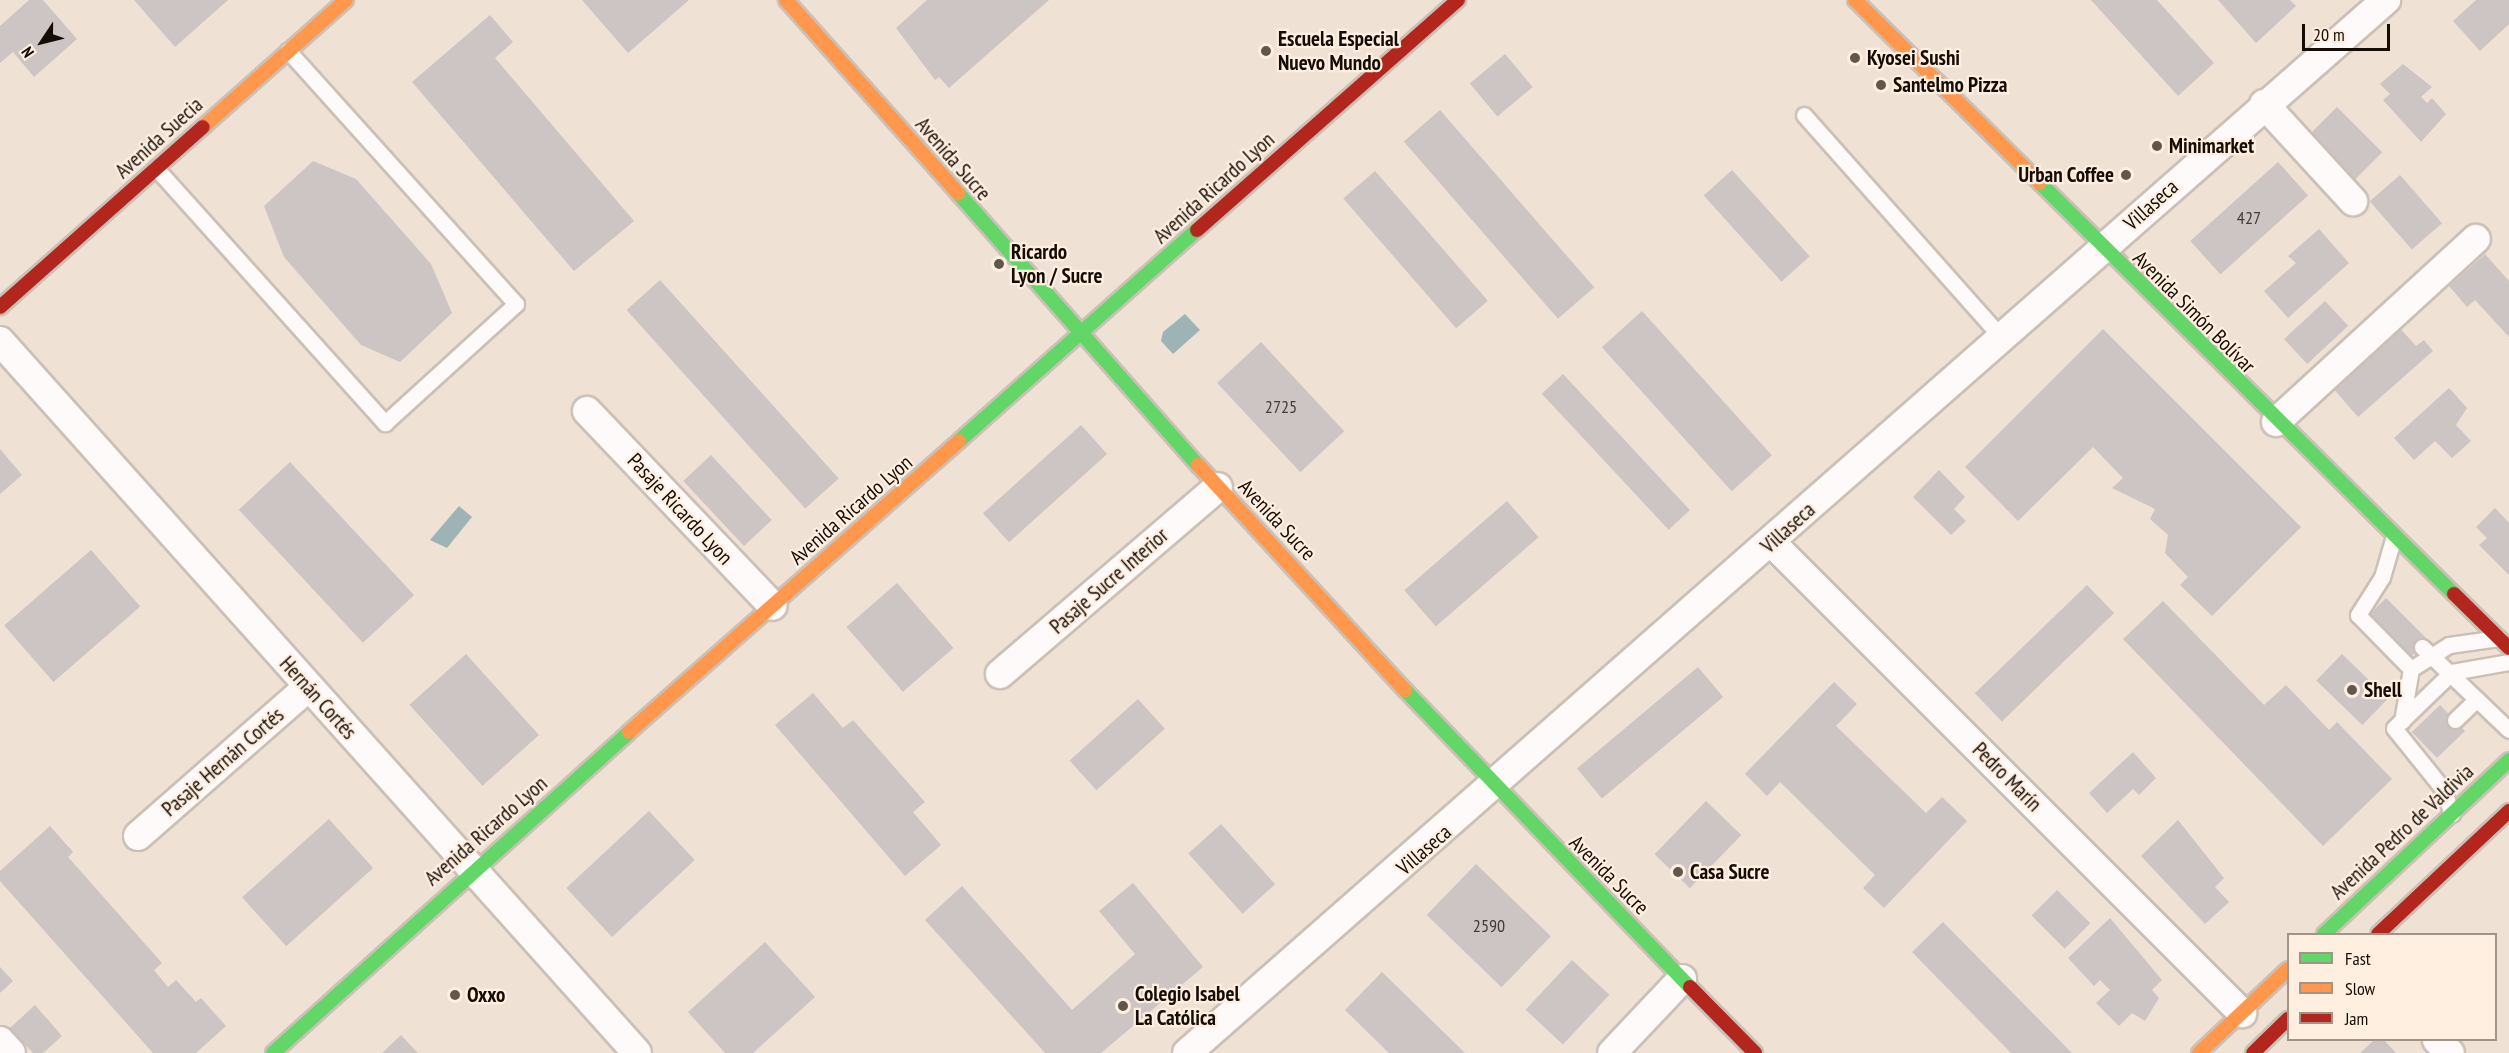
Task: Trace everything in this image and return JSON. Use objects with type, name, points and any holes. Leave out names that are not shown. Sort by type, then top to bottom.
[{"type":"street","name":"Avenida Suecia","points":[[0,307],[346,0]]},
{"type":"street","name":"Avenida Sucre","points":[[786,0],[1218,487],[1495,788],[1755,1053]]},
{"type":"street","name":"Avenida Ricardo Lyon","points":[[273,1053],[471,872],[1458,0]]},
{"type":"street","name":"Avenida Simón Bolívar","points":[[1855,0],[2101,250],[2504,643]]},
{"type":"street","name":"Villaseca","points":[[1196,1050],[1772,543],[2264,104],[2386,0]]},
{"type":"street","points":[[2264,104],[2353,201]]},
{"type":"street","points":[[2276,422],[2476,239]]},
{"type":"street","name":"Hernán Cortés","points":[[0,341],[471,872],[637,1053]]},
{"type":"street","name":"Pasaje Ricardo Lyon","points":[[587,411],[773,606]]},
{"type":"street","name":"Pasaje Sucre Interior","points":[[1000,674],[1218,487]]},
{"type":"street","name":"Pedro Marín","points":[[1772,543],[2242,1013]]},
{"type":"street","name":"Pasaje Hernán Cortés","points":[[138,836],[308,687]]},
{"type":"street","name":"Avenida Pedro de Valdivia","points":[[2325,933],[2509,760]]},
{"type":"street","points":[[2380,933],[2509,811]]},
{"type":"street","points":[[2199,1053],[2287,971]]},
{"type":"street","points":[[1612,1053],[1682,979]]},
{"type":"street","points":[[2253,1053],[2287,1021]]},
{"type":"street","points":[[0,1041],[11,1053]]},
{"type":"street","points":[[2438,1041],[2450,1053]]},
{"type":"lane","points":[[156,168],[385,423],[516,304],[288,51]]},
{"type":"lane","points":[[1804,115],[2001,337]]},
{"type":"lane","points":[[2394,536],[2382,577],[2358,615],[2411,669]]},
{"type":"lane","points":[[2402,721],[2411,669],[2426,650],[2504,643]]},
{"type":"lane","points":[[2426,650],[2452,672],[2509,730]]},
{"type":"lane","points":[[2452,814],[2443,789],[2423,752],[2394,728],[2452,672],[2509,662]]},
{"type":"lane","points":[[2455,720],[2477,699]]},
{"type":"water","points":[[1185,314],[1200,330],[1173,354],[1161,341],[1163,332]]},
{"type":"water","points":[[459,506],[472,517],[447,548],[430,540]]},
{"type":"building","points":[[29,0],[43,0],[77,39],[34,77],[13,52],[0,63],[0,26]]},
{"type":"building","points":[[134,0],[228,0],[175,47]]},
{"type":"building","points":[[582,0],[689,0],[628,53]]},
{"type":"building","points":[[927,0],[1049,0],[949,88],[939,77],[935,80],[896,28]]},
{"type":"building","points":[[2091,0],[2157,0],[2214,63],[2178,96]]},
{"type":"building","points":[[2218,0],[2290,0],[2296,6],[2256,43]]},
{"type":"building","points":[[2476,0],[2509,0],[2509,24],[2480,51],[2453,21]]},
{"type":"building","points":[[490,15],[513,42],[495,58],[634,221],[574,271],[412,82]]},
{"type":"building","points":[[1505,54],[1533,87],[1497,117],[1470,84]]},
{"type":"building","points":[[2403,64],[2432,87],[2421,97],[2427,103],[2432,98],[2446,114],[2421,142],[2383,100],[2390,94],[2380,84]]},
{"type":"building","points":[[2337,107],[2382,152],[2353,181],[2308,136]]},
{"type":"building","points":[[1440,110],[1594,287],[1558,319],[1404,141]]},
{"type":"building","points":[[313,161],[356,179],[431,264],[452,313],[400,362],[361,345],[284,257],[264,206]]},
{"type":"building","points":[[2278,162],[2308,195],[2220,274],[2190,241]]},
{"type":"building","points":[[1732,170],[1810,256],[1781,282],[1704,195]]},
{"type":"building","points":[[1375,171],[1488,301],[1456,328],[1343,199]]},
{"type":"building","points":[[2400,175],[2442,223],[2412,250],[2370,201]]},
{"type":"building","points":[[2319,229],[2349,263],[2288,318],[2264,291],[2296,263],[2288,256]]},
{"type":"building","points":[[2485,254],[2509,281],[2509,337],[2475,300],[2467,307],[2449,286]]},
{"type":"building","points":[[660,280],[839,478],[805,509],[627,310]]},
{"type":"building","points":[[2325,301],[2348,326],[2307,364],[2284,339]]},
{"type":"building","points":[[1642,311],[1772,455],[1732,491],[1602,347]]},
{"type":"building","points":[[2399,327],[2416,346],[2424,340],[2433,351],[2358,417],[2332,387]]},
{"type":"building","points":[[2103,329],[2301,527],[2212,616],[2180,585],[2188,577],[2165,553],[2168,535],[2150,519],[2155,509],[2112,488],[2123,478],[2093,447],[2018,521],[1965,467]]},
{"type":"building","points":[[1261,342],[1344,431],[1300,472],[1217,383]]},
{"type":"building","points":[[1563,374],[1690,510],[1669,530],[1542,394]]},
{"type":"building","points":[[2449,388],[2467,408],[2456,425],[2471,441],[2452,458],[2435,441],[2414,460],[2394,438]]},
{"type":"building","points":[[1081,425],[1107,454],[1009,542],[983,513]]},
{"type":"building","points":[[0,449],[22,475],[0,494]]},
{"type":"building","points":[[711,455],[772,520],[744,546],[683,481]]},
{"type":"building","points":[[290,462],[414,595],[363,643],[239,510]]},
{"type":"building","points":[[1939,470],[1965,497],[1954,509],[1966,521],[1951,535],[1913,497]]},
{"type":"building","points":[[1507,501],[1538,537],[1436,626],[1404,590]]},
{"type":"building","points":[[2495,508],[2509,523],[2509,575],[2479,545],[2487,538],[2476,527]]},
{"type":"building","points":[[91,550],[140,607],[53,682],[4,625]]},
{"type":"building","points":[[897,583],[953,648],[903,692],[846,627]]},
{"type":"building","points":[[2087,585],[2114,613],[2002,721],[1975,693]]},
{"type":"building","points":[[2386,598],[2428,640],[2407,661],[2365,619]]},
{"type":"building","points":[[2163,601],[2264,705],[2286,685],[2329,730],[2337,722],[2392,779],[2323,846],[2123,639]]},
{"type":"building","points":[[466,654],[539,735],[482,786],[410,705]]},
{"type":"building","name":"Shell","points":[[2342,654],[2388,698],[2362,725],[2316,681]]},
{"type":"building","points":[[1698,667],[1723,697],[1602,798],[1577,769]]},
{"type":"building","points":[[1834,682],[1857,704],[1836,726],[1926,813],[1942,797],[1967,821],[1884,908],[1863,888],[1875,875],[1780,782],[1767,796],[1745,774]]},
{"type":"building","points":[[813,693],[843,728],[853,720],[925,802],[913,812],[941,845],[905,876],[775,725]]},
{"type":"building","points":[[1138,699],[1165,729],[1096,790],[1070,761]]},
{"type":"building","points":[[2440,705],[2465,731],[2437,758],[2412,732]]},
{"type":"building","points":[[2133,752],[2156,778],[2139,795],[2133,789],[2107,813],[2089,793]]},
{"type":"building","points":[[1706,801],[1741,835],[1690,888],[1655,854]]},
{"type":"building","points":[[649,811],[695,860],[612,937],[566,888]]},
{"type":"building","points":[[329,819],[373,868],[286,946],[242,897]]},
{"type":"building","points":[[2178,820],[2224,878],[2215,887],[2229,902],[2205,924],[2141,856]]},
{"type":"building","points":[[1221,824],[1275,884],[1243,914],[1188,853]]},
{"type":"building","points":[[50,826],[73,852],[68,857],[162,963],[154,970],[168,987],[176,980],[196,1002],[201,998],[226,1026],[196,1053],[153,1053],[0,881],[0,871]]},
{"type":"building","points":[[1476,864],[1551,936],[1501,987],[1427,915]]},
{"type":"building","points":[[1133,883],[1203,967],[1101,1053],[1045,1053],[925,920],[962,886],[1072,1010],[1135,954],[1099,911]]},
{"type":"building","points":[[2057,890],[2090,923],[2065,949],[2032,915]]},
{"type":"building","points":[[2110,918],[2162,980],[2152,990],[2159,998],[2145,1021],[2132,1013],[2119,1026],[2096,1003],[2110,990],[2100,980],[2094,986],[2068,958]]},
{"type":"building","points":[[1943,922],[2072,1053],[2011,1053],[1912,952]]},
{"type":"building","points":[[765,942],[815,997],[753,1053],[725,1053],[688,1012]]},
{"type":"building","points":[[1572,960],[1609,995],[1563,1045],[1526,1010]]},
{"type":"building","points":[[0,967],[13,981],[0,993]]},
{"type":"building","points":[[1382,972],[1465,1053],[1389,1053],[1345,1010]]},
{"type":"building","points":[[35,1005],[62,1036],[43,1053],[33,1053],[10,1028]]},
{"type":"building","points":[[401,1035],[418,1053],[382,1053]]},
{"type":"building","points":[[2373,1041],[2385,1041],[2396,1053],[2360,1053]]},
{"type":"traffic: fast","points":[[2040,183],[2454,594]]},
{"type":"traffic: fast","points":[[958,193],[1198,465]]},
{"type":"traffic: fast","points":[[959,441],[1197,230]]},
{"type":"traffic: fast","points":[[1405,690],[1690,987]]},
{"type":"traffic: fast","points":[[273,1053],[629,732]]},
{"type":"traffic: fast","points":[[2325,933],[2509,760]]},
{"type":"traffic: slow","points":[[203,127],[346,0]]},
{"type":"traffic: slow","points":[[786,0],[958,193]]},
{"type":"traffic: slow","points":[[1855,0],[2040,183]]},
{"type":"traffic: slow","points":[[629,732],[959,441]]},
{"type":"traffic: slow","points":[[1198,465],[1405,690]]},
{"type":"traffic: slow","points":[[2199,1053],[2287,970]]},
{"type":"traffic: jam","points":[[1197,230],[1458,0]]},
{"type":"traffic: jam","points":[[0,307],[203,127]]},
{"type":"traffic: jam","points":[[2454,594],[2509,648]]},
{"type":"traffic: jam","points":[[2379,933],[2509,811]]},
{"type":"traffic: jam","points":[[1690,987],[1755,1053]]},
{"type":"traffic: jam","points":[[2253,1053],[2287,1020]]},
{"type":"place","name":"Escuela Especial Nuevo Mundo","points":[[1266,51]]},
{"type":"place","name":"Kyosei Sushi","points":[[1855,58]]},
{"type":"place","name":"Santelmo Pizza","points":[[1881,85]]},
{"type":"place","name":"Minimarket","points":[[2157,146]]},
{"type":"place","name":"Urban Coffee","points":[[2126,175]]},
{"type":"place","name":"Ricardo Lyon / Sucre","points":[[999,264]]},
{"type":"place","name":"Shell","points":[[2352,690]]},
{"type":"place","name":"Casa Sucre","points":[[1678,872]]},
{"type":"place","name":"Oxxo","points":[[455,995]]},
{"type":"place","name":"Colegio Isabel La Católica","points":[[1123,1006]]}]
